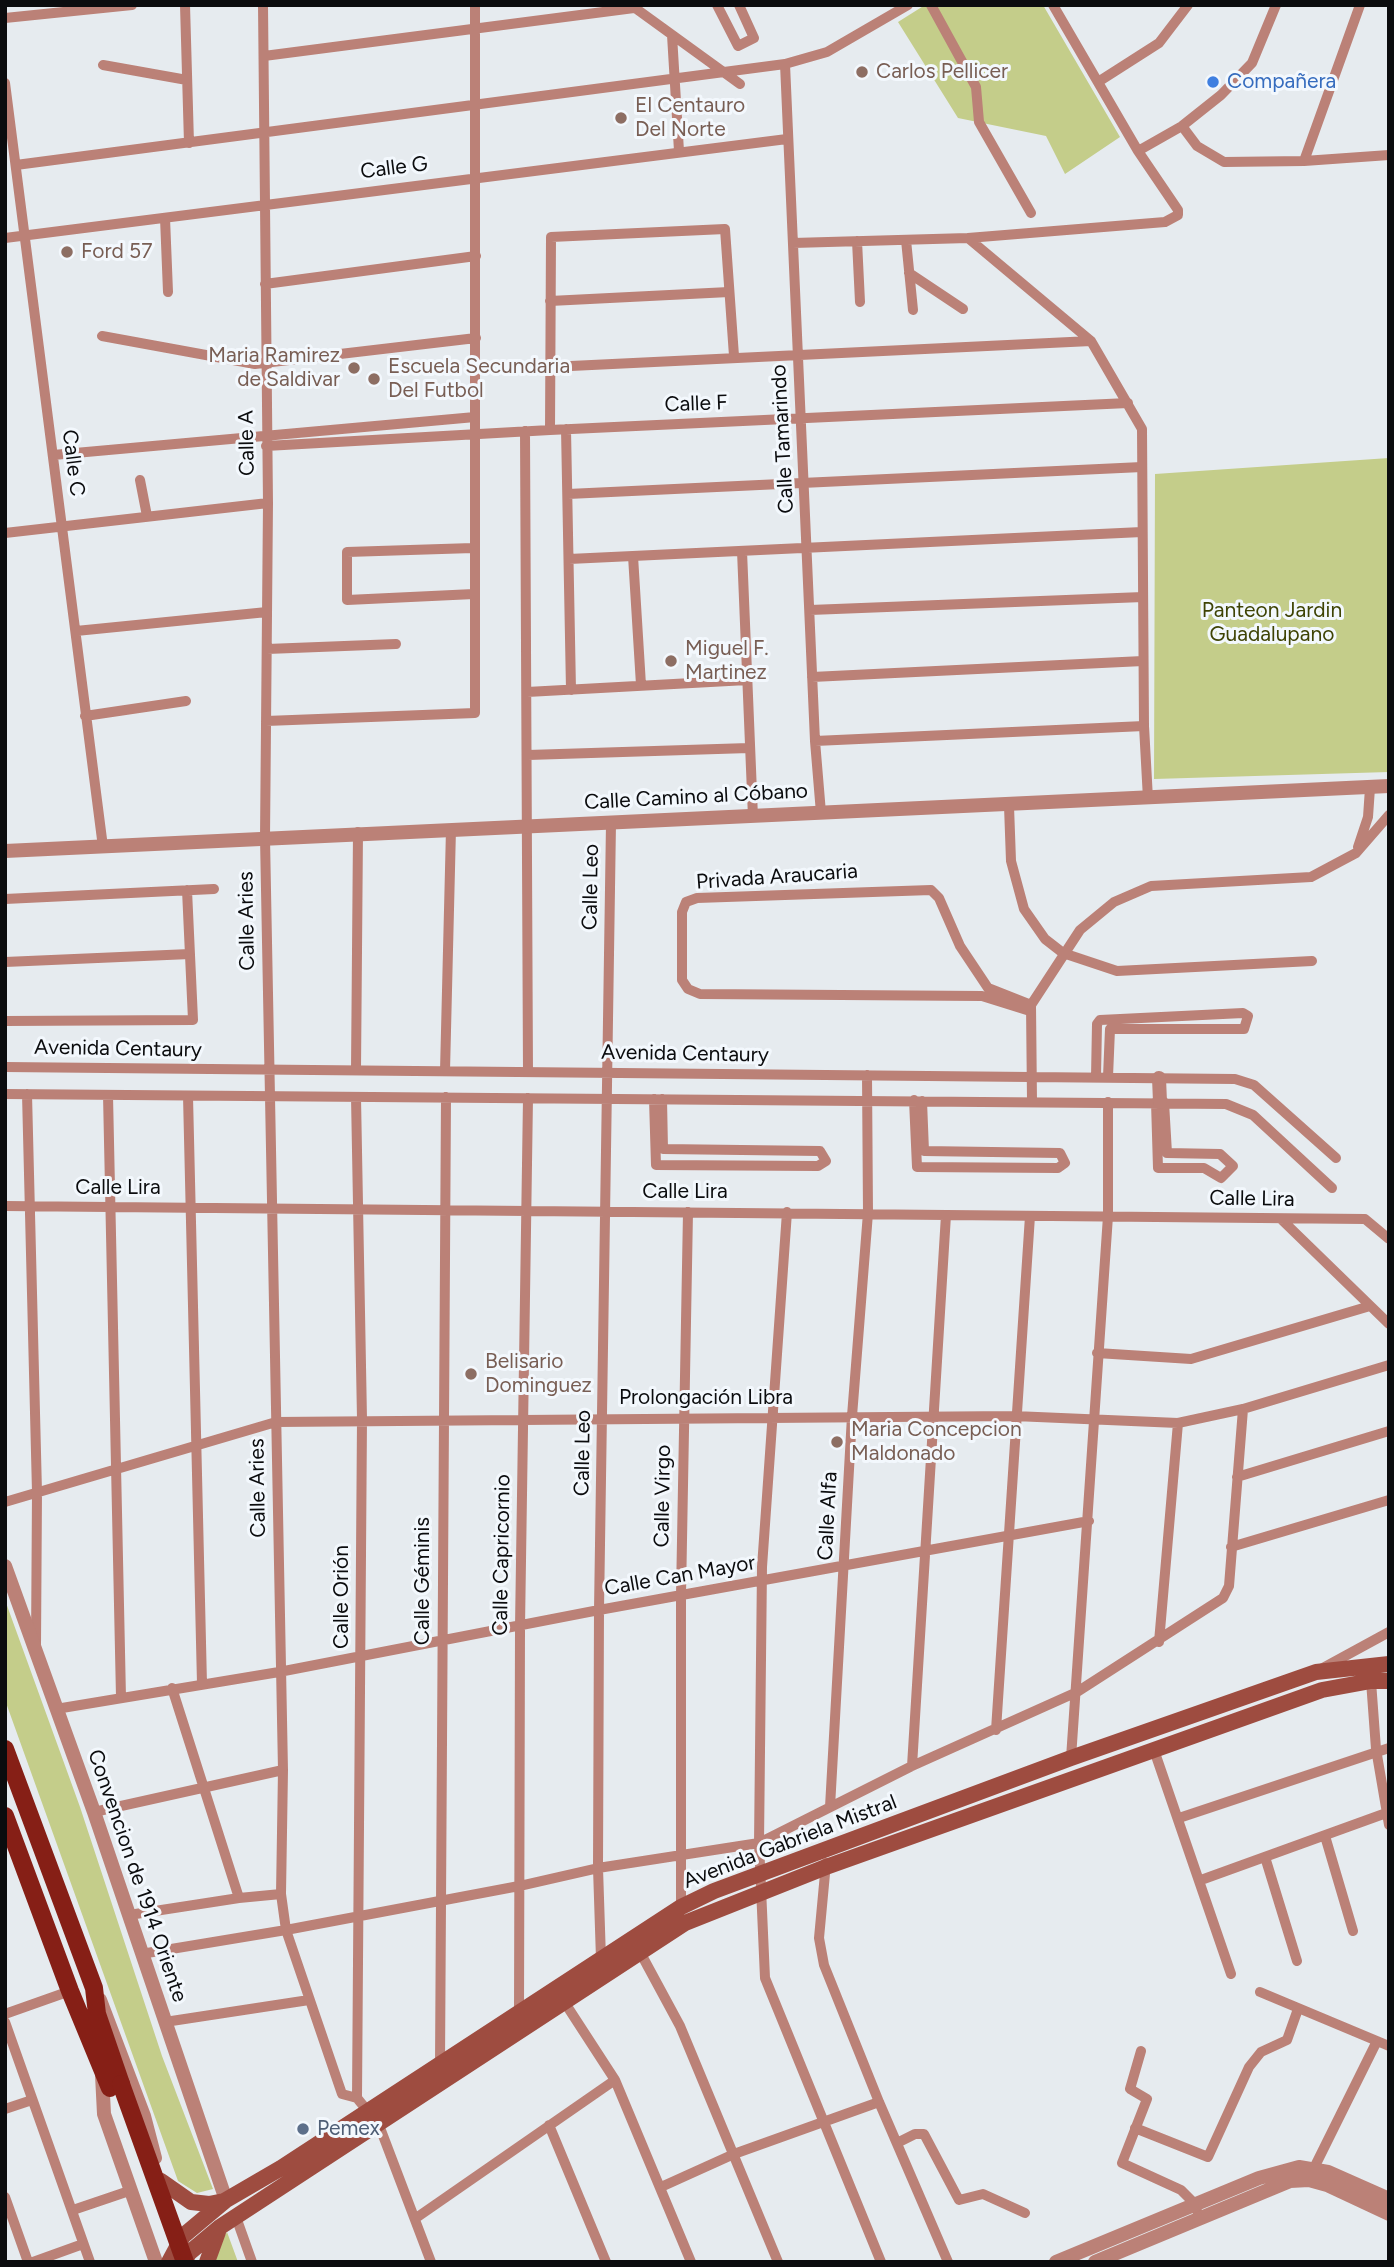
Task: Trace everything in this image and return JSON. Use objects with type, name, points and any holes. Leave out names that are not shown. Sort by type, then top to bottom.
[{"type":"main road","name":"Avenida Gabriela Mistral","points":[[182,2260],[183,2236],[226,2200],[367,2112],[681,1907],[760,1872],[1316,1672],[1389,1664]]},
{"type":"main road","name":"Avenida Gabriela Mistral","points":[[182,2260],[220,2227],[685,1923],[826,1867],[1322,1690],[1371,1681],[1389,1681]]},
{"type":"main road","points":[[5,1749],[94,1988],[97,2014],[116,2086],[182,2260]]},
{"type":"main road","points":[[6,1821],[102,2071],[116,2086]]},
{"type":"main road","points":[[161,2181],[191,2202],[209,2204],[226,2200]]},
{"type":"main road","points":[[206,2262],[220,2227]]},
{"type":"street","points":[[5,18],[132,5]]},
{"type":"street","points":[[185,5],[189,143]]},
{"type":"street","name":"Calle A","points":[[263,5],[265,284],[260,363],[268,502],[265,838]]},
{"type":"street","points":[[266,721],[475,713],[475,5]]},
{"type":"street","points":[[716,5],[738,46],[754,38],[740,5]]},
{"type":"street","points":[[16,165],[674,81],[785,64],[827,52],[908,5]]},
{"type":"street","points":[[931,5],[976,87],[979,122],[1031,213]]},
{"type":"street","points":[[1098,82],[1159,43],[1188,5]]},
{"type":"street","points":[[1138,150],[1182,126],[1220,95],[1252,63],[1276,5]]},
{"type":"street","points":[[1304,161],[1360,5]]},
{"type":"street","points":[[264,57],[632,6],[740,84]]},
{"type":"street","points":[[793,243],[968,238],[1165,222],[1178,215],[1178,210],[1138,150],[1098,82],[1059,7]]},
{"type":"street","points":[[672,35],[679,152]]},
{"type":"street","name":"Calle Tamarindo","points":[[785,64],[815,741],[821,813]]},
{"type":"street","points":[[103,65],[187,80]]},
{"type":"street","name":"Calle C","points":[[5,83],[103,847]]},
{"type":"street","points":[[1182,126],[1197,146],[1224,162],[1304,161],[1389,155]]},
{"type":"street","name":"Calle G","points":[[5,238],[787,139]]},
{"type":"street","points":[[165,218],[168,292]]},
{"type":"street","points":[[550,430],[551,237],[725,229],[734,356]]},
{"type":"street","points":[[968,238],[1091,341],[1142,429],[1144,726],[1148,799]]},
{"type":"street","points":[[906,240],[913,310]]},
{"type":"street","points":[[857,241],[860,302]]},
{"type":"street","points":[[265,284],[476,256]]},
{"type":"street","points":[[909,273],[963,309]]},
{"type":"street","points":[[550,301],[729,292]]},
{"type":"street","points":[[102,336],[260,363],[476,338]]},
{"type":"street","points":[[550,367],[734,356],[1091,341]]},
{"type":"street","name":"Calle F","points":[[266,446],[475,433],[1128,403]]},
{"type":"street","points":[[53,455],[475,417]]},
{"type":"street","points":[[566,429],[571,690]]},
{"type":"street","points":[[525,431],[529,826],[528,1072]]},
{"type":"street","points":[[568,494],[1142,467]]},
{"type":"street","points":[[140,480],[147,516]]},
{"type":"street","points":[[5,533],[268,502]]},
{"type":"street","points":[[569,559],[1142,532]]},
{"type":"street","points":[[473,548],[346,552],[347,600],[474,594]]},
{"type":"street","points":[[742,551],[753,817]]},
{"type":"street","points":[[633,556],[641,685]]},
{"type":"street","points":[[810,610],[1143,597]]},
{"type":"street","points":[[76,631],[267,612]]},
{"type":"street","points":[[267,649],[396,643]]},
{"type":"street","points":[[812,677],[1143,661]]},
{"type":"street","points":[[527,692],[747,680]]},
{"type":"street","points":[[85,716],[186,701]]},
{"type":"street","points":[[815,741],[1144,726]]},
{"type":"street","points":[[528,755],[749,748]]},
{"type":"street","name":"Calle Camino al Cóbano","points":[[5,851],[358,832],[1009,806],[1389,786]]},
{"type":"street","points":[[1356,853],[1368,817],[1370,788]]},
{"type":"street","points":[[1009,806],[1011,862],[1024,909],[1045,939],[1063,953],[1116,971],[1312,961]]},
{"type":"street","points":[[1032,1101],[1031,1008],[1063,953],[1080,930],[1114,902],[1151,886],[1311,877],[1356,853],[1389,816]]},
{"type":"street","name":"Calle Leo","points":[[601,1959],[598,1868],[599,1610],[611,823]]},
{"type":"street","points":[[445,1071],[451,829]]},
{"type":"street","points":[[356,1070],[358,832]]},
{"type":"street","name":"Calle Aries","points":[[265,838],[270,1209],[283,1770],[281,1894],[286,1930],[342,2094],[358,2098],[379,2124]]},
{"type":"street","points":[[5,899],[214,888]]},
{"type":"street","points":[[5,1021],[193,1020],[187,890]]},
{"type":"street","name":"Privada Araucaria","points":[[985,992],[960,946],[939,898],[931,890],[697,898],[686,902],[682,912],[682,980],[688,989],[700,994],[985,992],[1031,1008]]},
{"type":"street","points":[[5,962],[190,954]]},
{"type":"street","points":[[1096,1077],[1097,1024],[1100,1020],[1242,1013],[1248,1016],[1244,1029],[1110,1029],[1108,1077]]},
{"type":"street","name":"Avenida Centaury","points":[[5,1067],[1235,1079],[1254,1085],[1336,1157]]},
{"type":"street","name":"Calle Alfa","points":[[830,1807],[852,1416],[868,1213],[867,1075]]},
{"type":"street","points":[[1159,1078],[1158,1168],[1204,1168],[1221,1178],[1233,1166],[1220,1154],[1167,1153],[1160,1102]]},
{"type":"street","name":"Avenida Centaury","points":[[5,1094],[1226,1104],[1252,1115],[1332,1188]]},
{"type":"street","points":[[27,1094],[37,1492],[36,1652]]},
{"type":"street","points":[[108,1095],[121,1697]]},
{"type":"street","points":[[188,1096],[202,1684]]},
{"type":"street","name":"Calle Orión","points":[[356,1097],[362,1419],[358,2098]]},
{"type":"street","name":"Calle Géminis","points":[[440,2064],[446,1097]]},
{"type":"street","name":"Calle Capricornio","points":[[519,2013],[520,1627],[528,1098]]},
{"type":"street","points":[[658,1099],[663,1149],[819,1151],[824,1154],[825,1161],[818,1166],[656,1165],[658,1099]]},
{"type":"street","points":[[918,1100],[924,1151],[1058,1153],[1064,1156],[1065,1163],[1058,1168],[917,1167],[918,1100]]},
{"type":"street","points":[[1071,1758],[1108,1216],[1108,1102]]},
{"type":"street","name":"Calle Lira","points":[[5,1206],[1365,1219],[1389,1239]]},
{"type":"street","name":"Calle Virgo","points":[[681,1907],[681,1595],[688,1212]]},
{"type":"street","points":[[787,1212],[775,1417],[762,1567],[764,1580],[759,1843],[765,1978],[881,2262]]},
{"type":"street","points":[[912,1766],[946,1215]]},
{"type":"street","points":[[996,1730],[1006,1536],[1030,1216]]},
{"type":"street","points":[[1281,1219],[1389,1324]]},
{"type":"street","points":[[1097,1353],[1191,1359],[1370,1306]]},
{"type":"street","name":"Prolongación Libra","points":[[5,1502],[276,1422],[443,1418],[1014,1416],[1178,1423],[1243,1409],[1389,1365]]},
{"type":"street","points":[[141,1954],[286,1930],[519,1886],[598,1868],[759,1843],[912,1766],[1077,1692],[1159,1642],[1223,1598],[1229,1586],[1243,1409]]},
{"type":"street","points":[[1159,1642],[1178,1423]]},
{"type":"street","points":[[1237,1478],[1389,1432]]},
{"type":"street","points":[[1231,1547],[1389,1500]]},
{"type":"street","name":"Calle Can Mayor","points":[[56,1710],[361,1657],[599,1610],[1088,1521]]},
{"type":"street","name":"Convencion de 1914 Oriente","points":[[5,1566],[94,1812],[226,2200]]},
{"type":"street","points":[[1316,1672],[1389,1633]]},
{"type":"street","points":[[1371,1681],[1376,1749],[1389,1825]]},
{"type":"street","points":[[172,1688],[239,1898]]},
{"type":"street","points":[[1179,1818],[1376,1749],[1389,1748]]},
{"type":"street","points":[[1154,1750],[1201,1880],[1231,1974]]},
{"type":"street","points":[[94,1812],[283,1770]]},
{"type":"street","points":[[1201,1880],[1387,1812]]},
{"type":"street","points":[[6,1821],[29,1816]]},
{"type":"street","points":[[1325,1836],[1353,1931]]},
{"type":"street","points":[[825,1849],[826,1867],[819,1938],[824,1965],[948,2262]]},
{"type":"street","points":[[1265,1857],[1297,1961]]},
{"type":"street","points":[[129,1915],[281,1894]]},
{"type":"street","points":[[640,1952],[680,2026],[778,2262]]},
{"type":"street","points":[[94,1988],[115,2033],[144,2116],[161,2181],[183,2236]]},
{"type":"street","points":[[5,2014],[70,1991]]},
{"type":"street","points":[[1260,1992],[1389,2046]]},
{"type":"street","points":[[165,2022],[309,2000]]},
{"type":"street","points":[[565,2003],[615,2080],[691,2262]]},
{"type":"street","points":[[1135,2128],[1208,2157],[1249,2067],[1261,2052],[1287,2040],[1298,2009]]},
{"type":"street","points":[[5,2022],[90,2262]]},
{"type":"street","points":[[1314,2168],[1377,2041]]},
{"type":"street","points":[[1141,2051],[1130,2089],[1147,2099],[1122,2163],[1181,2190],[1195,2204],[1198,2220]]},
{"type":"street","points":[[102,2071],[104,2114],[156,2262]]},
{"type":"street","points":[[416,2218],[615,2080]]},
{"type":"street","points":[[5,2109],[32,2100]]},
{"type":"street","points":[[661,2187],[734,2154],[879,2102]]},
{"type":"street","points":[[379,2124],[431,2262]]},
{"type":"street","points":[[549,2125],[606,2262]]},
{"type":"street","points":[[897,2143],[915,2134],[924,2134],[959,2200],[966,2201],[983,2194],[1025,2213]]},
{"type":"street","points":[[1056,2262],[1259,2178],[1299,2167],[1314,2168],[1389,2199]]},
{"type":"street","points":[[1095,2262],[1290,2182],[1309,2180],[1389,2214]]},
{"type":"street","points":[[73,2210],[132,2190]]},
{"type":"street","points":[[5,2197],[31,2262],[83,2244]]},
{"type":"street","points":[[236,2217],[252,2262]]},
{"type":"green space","points":[[925,5],[1043,5],[1120,137],[1065,174],[1046,136],[958,118],[898,22]]},
{"type":"green space","name":"Panteon Jardin Guadalupano","points":[[1389,458],[1389,772],[1154,779],[1155,474]]},
{"type":"green space","points":[[5,1600],[80,1807],[162,2056],[213,2189],[197,2193],[178,2181],[5,1700]]},
{"type":"green space","points":[[227,2232],[238,2262],[214,2262],[216,2250]]},
{"type":"place","name":"Carlos Pellicer","points":[[862,72]]},
{"type":"place","name":"Compañera","points":[[1213,82]]},
{"type":"place","name":"El Centauro Del Norte","points":[[621,118]]},
{"type":"place","name":"Ford 57","points":[[67,252]]},
{"type":"place","name":"Maria Ramirez de Saldivar","points":[[354,368]]},
{"type":"place","name":"Escuela Secundaria Del Futbol","points":[[374,379]]},
{"type":"place","name":"Miguel F. Martinez","points":[[671,661]]},
{"type":"place","name":"Belisario Dominguez","points":[[471,1374]]},
{"type":"place","name":"Maria Concepcion Maldonado","points":[[837,1442]]},
{"type":"place","name":"Pemex","points":[[303,2129]]}]
